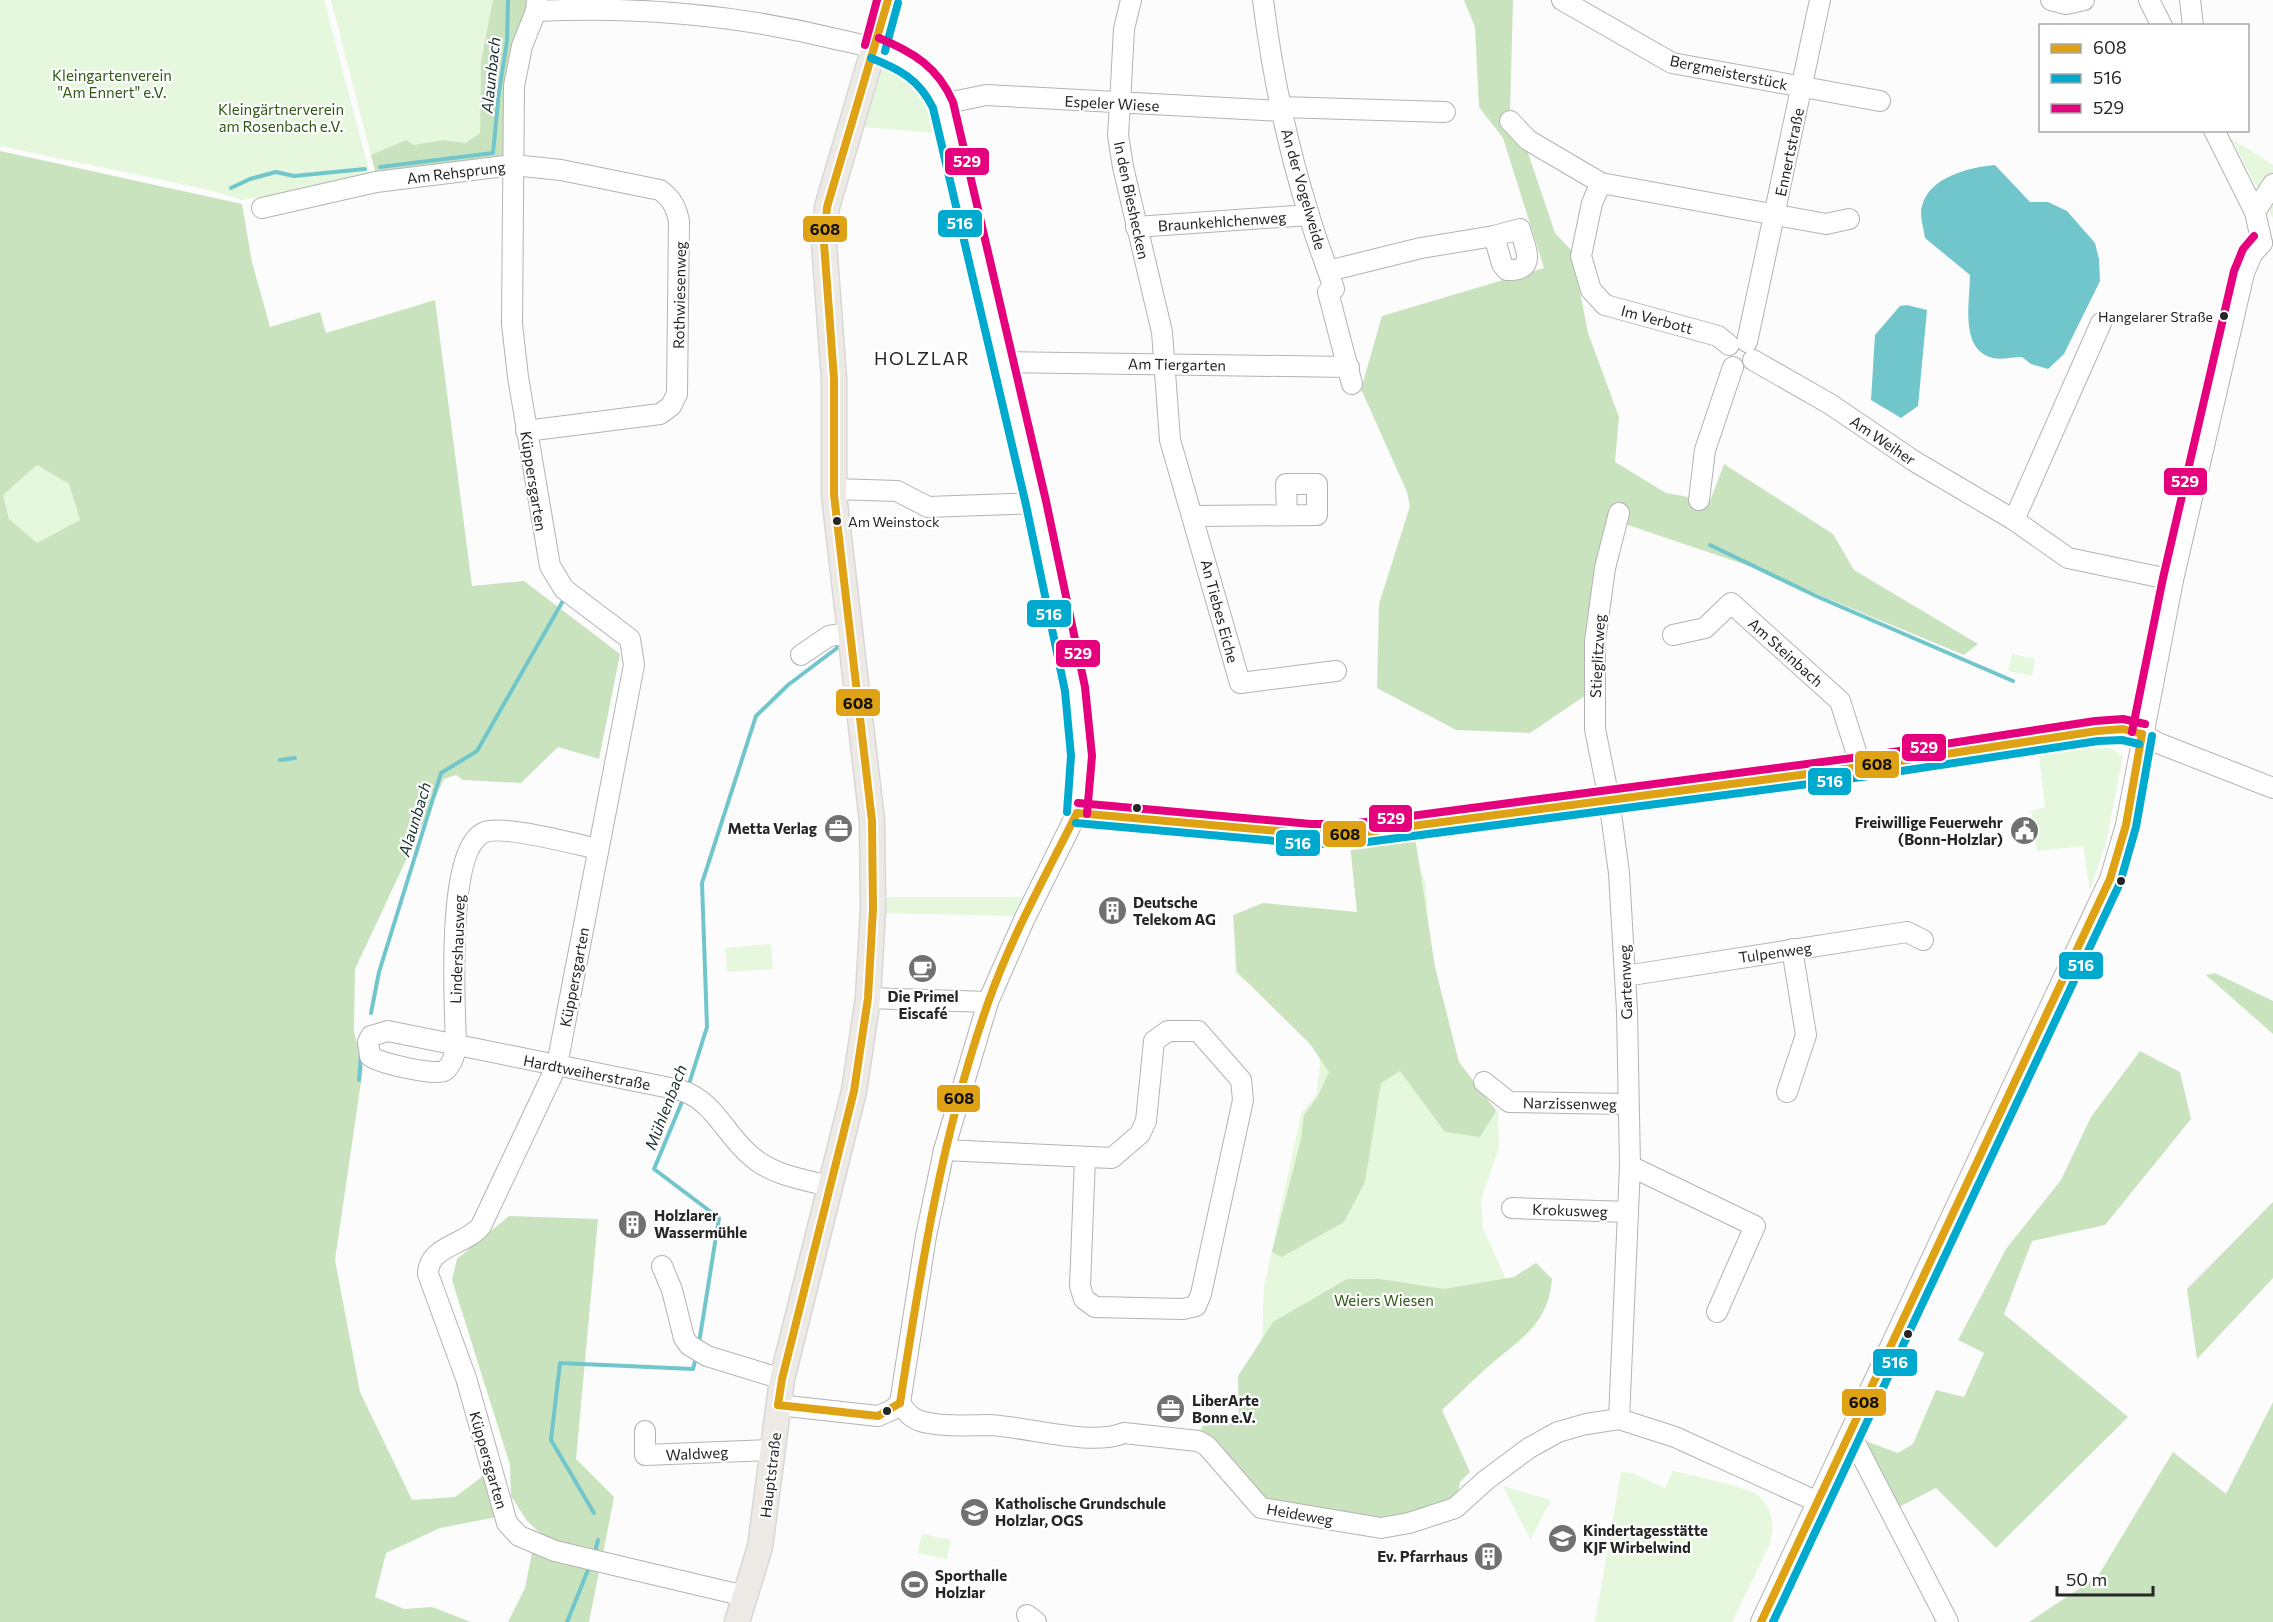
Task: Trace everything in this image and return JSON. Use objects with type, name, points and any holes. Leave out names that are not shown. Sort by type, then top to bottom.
[{"type":"main road","name":"Hauptstraße","points":[[737,1622],[760,1547],[782,1379],[854,1091],[868,998],[873,909],[872,821],[834,489],[834,379],[825,225],[827,207],[888,0]]},
{"type":"street","name":"In den Bieshecken","points":[[1131,0],[1124,29],[1120,146],[1136,227],[1162,332],[1163,363]]},
{"type":"street","name":"An der Vogelweide","points":[[1263,0],[1270,56],[1282,109],[1309,215],[1334,289],[1328,292],[1349,370]]},
{"type":"street","name":"Bergmeisterstück","points":[[1562,0],[1672,63],[1802,88]]},
{"type":"street","name":"Ennertstraße","points":[[1743,349],[1776,216],[1820,0]]},
{"type":"street","points":[[2051,0],[2066,4],[2084,0]]},
{"type":"street","points":[[2150,0],[2161,24]]},
{"type":"street","points":[[2190,0],[2193,24]]},
{"type":"street","name":"Am Rehsprung","points":[[262,208],[376,182],[513,165],[514,86],[522,46],[536,6],[616,9],[738,19],[801,30],[875,48],[906,60],[922,70],[934,84],[943,104],[1036,502],[1078,708],[1082,756],[1077,813]]},
{"type":"street","name":"Ennertstraße","points":[[1802,88],[1880,101]]},
{"type":"street","name":"Espeler Wiese","points":[[943,104],[986,95],[1120,104],[1282,109]]},
{"type":"street","name":"An der Vogelweide","points":[[1282,109],[1445,112]]},
{"type":"street","points":[[1510,121],[1528,140],[1601,183],[1776,216]]},
{"type":"street","points":[[1761,1622],[1851,1435],[2110,879],[2126,825],[2174,580],[2244,273],[2252,254],[2267,242],[2215,132]]},
{"type":"street","name":"Rothwiesenweg","points":[[513,165],[561,170],[660,190],[676,206],[679,221],[677,394],[671,406],[660,414],[526,431]]},
{"type":"street","name":"Küppersgarten","points":[[513,165],[512,324],[526,431],[550,566],[564,589],[630,639],[633,651],[632,680],[557,1065],[481,1226],[467,1239],[435,1254],[428,1267],[429,1280],[466,1378],[507,1523],[519,1536],[555,1551],[745,1596]]},
{"type":"street","name":"Im Verbott","points":[[1601,183],[1592,203],[1581,256],[1591,290],[1605,305],[1718,336],[1743,349]]},
{"type":"street","points":[[2255,213],[2273,184]]},
{"type":"street","name":"Braunkehlchenweg","points":[[1136,227],[1309,215]]},
{"type":"street","name":"Ennertstraße","points":[[1776,216],[1826,224],[1849,219]]},
{"type":"street","points":[[1328,271],[1421,248],[1494,236]]},
{"type":"street","points":[[2014,520],[2101,323]]},
{"type":"street","points":[[1699,500],[1705,450],[1733,367],[1725,357],[1743,349]]},
{"type":"street","name":"Am Weiher","points":[[1743,349],[1914,461],[2014,520],[2068,558],[2174,580]]},
{"type":"street","name":"Am Tiergarten","points":[[1004,362],[1163,363],[1349,370]]},
{"type":"street","name":"An Tiebes Eiche","points":[[1163,363],[1170,440],[1194,516],[1240,683],[1336,671]]},
{"type":"street","points":[[834,489],[897,491],[928,507],[1036,502]]},
{"type":"street","name":"Stieglitzweg","points":[[1609,799],[1595,729],[1595,641],[1605,568],[1619,513]]},
{"type":"street","points":[[1194,516],[1287,515]]},
{"type":"street","name":"Am Steinbach","points":[[1673,634],[1706,628],[1731,603],[1840,701],[1861,767]]},
{"type":"street","points":[[801,655],[829,636],[849,633]]},
{"type":"street","points":[[778,1406],[878,1416],[892,1410],[900,1403],[926,1236],[944,1150],[988,1002],[1024,920],[1077,813],[1311,834],[1351,834],[1861,767],[2122,729],[2142,734],[2158,743],[2273,788]]},
{"type":"street","name":"Gartenweg","points":[[1609,799],[1619,873],[1625,976],[1630,1166],[1619,1419]]},
{"type":"street","name":"Lindershausweg","points":[[456,1045],[456,903],[466,854],[476,839],[485,832],[504,831],[598,849]]},
{"type":"street","name":"Tulpenweg","points":[[1625,976],[1907,932],[1923,940]]},
{"type":"street","points":[[1787,1092],[1806,1035],[1792,949]]},
{"type":"street","points":[[868,998],[988,1002]]},
{"type":"street","points":[[944,1150],[1112,1158],[1140,1134],[1146,1121],[1154,1041],[1168,1031],[1198,1031],[1241,1080],[1243,1100],[1201,1294],[1196,1305],[1183,1309],[1095,1307],[1084,1299],[1080,1286],[1084,1158]]},
{"type":"street","name":"Hardtweiherstraße","points":[[456,1045],[680,1090],[698,1098],[720,1118],[750,1156],[780,1174],[829,1186]]},
{"type":"street","name":"Narzissenweg","points":[[1484,1082],[1509,1102],[1627,1104]]},
{"type":"street","points":[[1630,1166],[1755,1226],[1718,1312]]},
{"type":"street","name":"Krokusweg","points":[[1512,1208],[1628,1212]]},
{"type":"street","points":[[662,1266],[672,1290],[684,1338],[689,1345],[707,1356],[782,1379]]},
{"type":"street","name":"Heideweg","points":[[900,1403],[909,1417],[929,1423],[1035,1429],[1045,1434],[1114,1437],[1124,1433],[1198,1441],[1207,1446],[1261,1508],[1381,1528],[1409,1523],[1455,1508],[1486,1480],[1529,1448],[1558,1432],[1586,1424],[1619,1419],[1676,1437],[1818,1502]]},
{"type":"street","name":"Waldweg","points":[[645,1431],[645,1455],[772,1450]]},
{"type":"street","points":[[1851,1435],[1948,1622]]},
{"type":"green space","points":[[0,0],[324,0],[371,178],[242,200],[210,190],[0,146]]},
{"type":"green space","points":[[331,0],[493,0],[481,61],[480,133],[465,143],[444,140],[414,145],[406,140],[371,155]]},
{"type":"green space","points":[[493,0],[528,0],[515,42],[504,160],[379,187],[371,155],[406,140],[414,145],[444,140],[465,143],[480,133],[481,61]]},
{"type":"green space","points":[[1464,0],[1513,0],[1510,112],[1528,153],[1555,233],[1572,251],[1588,333],[1619,417],[1615,462],[1666,493],[1710,501],[1724,464],[1833,534],[1854,570],[1978,644],[1964,655],[1749,566],[1625,524],[1619,526],[1592,691],[1530,733],[1456,730],[1377,688],[1379,604],[1410,506],[1407,492],[1361,389],[1382,316],[1544,268],[1503,138],[1479,107],[1475,27]]},
{"type":"green space","points":[[893,66],[904,70],[919,83],[928,102],[937,133],[862,127],[880,69]]},
{"type":"green space","points":[[2231,138],[2273,165],[2273,218]]},
{"type":"green space","points":[[0,151],[242,204],[252,262],[270,327],[320,312],[326,333],[435,300],[472,586],[524,581],[620,654],[599,759],[558,747],[521,783],[463,780],[456,775],[444,779],[355,969],[354,1031],[363,1068],[335,1260],[360,1392],[412,1500],[455,1497],[487,1473],[497,1517],[440,1528],[386,1553],[375,1597],[404,1609],[432,1607],[471,1622],[0,1622]],"holes":[[[37,465],[69,484],[80,520],[37,543],[9,519],[3,495]]]},
{"type":"green space","points":[[37,465],[69,484],[80,521],[37,543],[9,519],[3,495]]},
{"type":"green space","points":[[2012,654],[2035,659],[2032,676],[2008,671]]},
{"type":"green space","points":[[2087,748],[2110,748],[2123,756],[2106,843],[2090,890],[2083,846],[2037,851],[2031,811],[2045,807],[2039,755]]},
{"type":"green space","points":[[1415,837],[1435,967],[1459,1062],[1496,1111],[1480,1137],[1445,1132],[1400,1071],[1381,1083],[1365,1182],[1344,1222],[1282,1257],[1272,1252],[1301,1139],[1304,1115],[1318,1096],[1329,1072],[1310,1044],[1237,972],[1233,915],[1263,903],[1357,912],[1350,845]]},
{"type":"green space","name":"Weiers Wiesen","points":[[1412,840],[1426,886],[1433,1013],[1453,1061],[1498,1111],[1499,1148],[1481,1199],[1483,1229],[1530,1330],[1440,1410],[1199,1436],[1200,1428],[1238,1429],[1241,1372],[1261,1372],[1264,1287],[1301,1114],[1317,1094],[1322,1040],[1235,973],[1234,918],[1359,920]]},
{"type":"green space","points":[[882,897],[1026,897],[1018,916],[882,913]]},
{"type":"green space","points":[[771,944],[773,969],[727,972],[725,948]]},
{"type":"green space","points":[[2215,973],[2273,1001],[2273,1034],[2206,975]]},
{"type":"green space","points":[[2140,1051],[2180,1072],[2191,1119],[2105,1225],[2032,1241],[2004,1314],[2128,1417],[1996,1548],[1936,1488],[1897,1508],[1860,1439],[1898,1453],[1913,1444],[1936,1390],[1964,1397],[1984,1353],[1958,1340],[2006,1249],[2061,1180],[2091,1117]]},
{"type":"green space","points":[[2273,1202],[2273,1278],[2197,1359],[2187,1289]]},
{"type":"green space","points":[[509,1216],[598,1219],[576,1459],[614,1497],[603,1554],[550,1542],[527,1521],[511,1496],[510,1465],[452,1280],[457,1259]]},
{"type":"green space","points":[[1536,1263],[1552,1279],[1549,1296],[1537,1321],[1529,1332],[1485,1369],[1442,1410],[1470,1472],[1460,1482],[1457,1498],[1389,1523],[1262,1502],[1203,1433],[1202,1426],[1239,1422],[1238,1376],[1273,1322],[1347,1279],[1380,1279],[1444,1289],[1514,1277]]},
{"type":"green space","points":[[2273,1402],[2273,1622],[2029,1622],[2098,1576],[2173,1452],[2226,1494]]},
{"type":"green space","points":[[1673,1471],[1750,1491],[1762,1499],[1772,1518],[1769,1546],[1732,1622],[1595,1622],[1621,1472],[1632,1473],[1665,1488]]},
{"type":"green space","points":[[1503,1486],[1551,1500],[1530,1540],[1530,1539]]},
{"type":"green space","points":[[922,1534],[951,1540],[947,1559],[918,1553]]},
{"type":"green space","points":[[532,1553],[600,1567],[589,1622],[508,1622],[525,1588]]},
{"type":"water","points":[[1995,165],[2030,202],[2048,202],[2067,211],[2095,243],[2099,259],[2100,281],[2064,354],[2048,369],[2031,364],[2022,357],[1996,359],[1982,353],[1975,345],[1969,323],[1970,275],[1925,238],[1921,210],[1926,196],[1933,188],[1952,175],[1974,168]]},
{"type":"water","points":[[1907,305],[1927,310],[1918,406],[1901,418],[1871,400],[1875,335],[1900,306]]},
{"type":"waterway","name":"Alaunbach","points":[[380,167],[493,153],[507,41],[508,0]]},
{"type":"waterway","points":[[231,188],[250,179],[276,172],[294,176],[365,169]]},
{"type":"waterway","points":[[1710,545],[1816,596],[2013,681]]},
{"type":"waterway","name":"Alaunbach","points":[[371,1013],[379,972],[441,773],[477,751],[564,599]]},
{"type":"waterway","name":"Mühlenbach","points":[[688,1087],[707,1027],[702,883],[756,716],[788,685],[841,645]]},
{"type":"waterway","points":[[280,760],[295,758]]},
{"type":"waterway","name":"Alaunbach","points":[[359,1080],[361,1054]]},
{"type":"waterway","name":"Mühlenbach","points":[[684,1097],[654,1169],[719,1218],[699,1343]]},
{"type":"waterway","name":"Mühlenbach","points":[[594,1513],[551,1440],[560,1363],[693,1369],[696,1357]]},
{"type":"waterway","name":"Mühlenbach","points":[[595,1552],[598,1540]]},
{"type":"waterway","name":"Mühlenbach","points":[[567,1622],[588,1570]]},
{"type":"transit line","name":"529","points":[[865,45],[877,0]]},
{"type":"transit line","name":"608","points":[[778,1405],[782,1379],[854,1091],[868,998],[873,909],[872,821],[834,495],[834,379],[824,243],[827,207],[888,0]]},
{"type":"transit line","name":"516","points":[[885,51],[898,3]]},
{"type":"transit line","name":"529","points":[[879,38],[903,49],[923,62],[940,79],[953,102],[1046,501],[1085,687],[1092,756],[1087,814]]},
{"type":"transit line","name":"516","points":[[871,58],[891,66],[915,82],[933,108],[1026,505],[1065,691],[1071,756],[1067,812]]},
{"type":"transit line","name":"529","points":[[2132,732],[2163,578],[2234,271],[2243,249],[2254,236]]},
{"type":"transit line","name":"529","points":[[1078,803],[1311,824],[1350,824],[1860,757],[2095,721],[2123,719],[2145,724]]},
{"type":"transit line","name":"608","points":[[1077,813],[1311,834],[1351,834],[1861,767],[2097,731],[2123,729],[2142,734]]},
{"type":"transit line","name":"608","points":[[1761,1622],[2110,879],[2126,825],[2142,734]]},
{"type":"transit line","name":"516","points":[[1773,1622],[2120,883],[2136,827],[2152,736]]},
{"type":"transit line","name":"516","points":[[1076,823],[1310,844],[1352,844],[1862,777],[2098,741],[2122,740],[2139,744]]},
{"type":"transit line","name":"608","points":[[900,1403],[916,1301],[945,1151],[972,1052],[1007,954],[1077,813]]},
{"type":"transit line","name":"608","points":[[778,1405],[878,1416],[900,1403]]},
{"type":"place","name":"Hangelarer Straße","points":[[2224,316]]},
{"type":"place","name":"Am Weinstock","points":[[837,521]]},
{"type":"place","name":"Metta Verlag","points":[[838,828]]},
{"type":"place","name":"Freiwillige Feuerwehr (Bonn-Holzlar)","points":[[2024,831]]},
{"type":"place","name":"Deutsche Telekom AG","points":[[1112,911]]},
{"type":"place","name":"Die Primel Eiscafé","points":[[923,969]]},
{"type":"place","name":"Holzlarer Wassermühle","points":[[633,1224]]},
{"type":"place","name":"LiberArte Bonn e.V.","points":[[1171,1409]]},
{"type":"place","name":"Katholische Grundschule Holzlar, OGS","points":[[974,1512]]},
{"type":"place","name":"Kindertagesstätte KJF Wirbelwind","points":[[1562,1539]]},
{"type":"place","name":"Ev. Pfarrhaus","points":[[1489,1556]]},
{"type":"place","name":"Sporthalle Holzlar","points":[[914,1584]]},
{"type":"district","name":"HOLZLAR","points":[[922,358]]},
{"type":"park label","name":"Kleingartenverein \"Am Ennert\" e.V.","points":[[112,84]]},
{"type":"park label","name":"Kleingärtnerverein am Rosenbach e.V.","points":[[281,118]]}]
